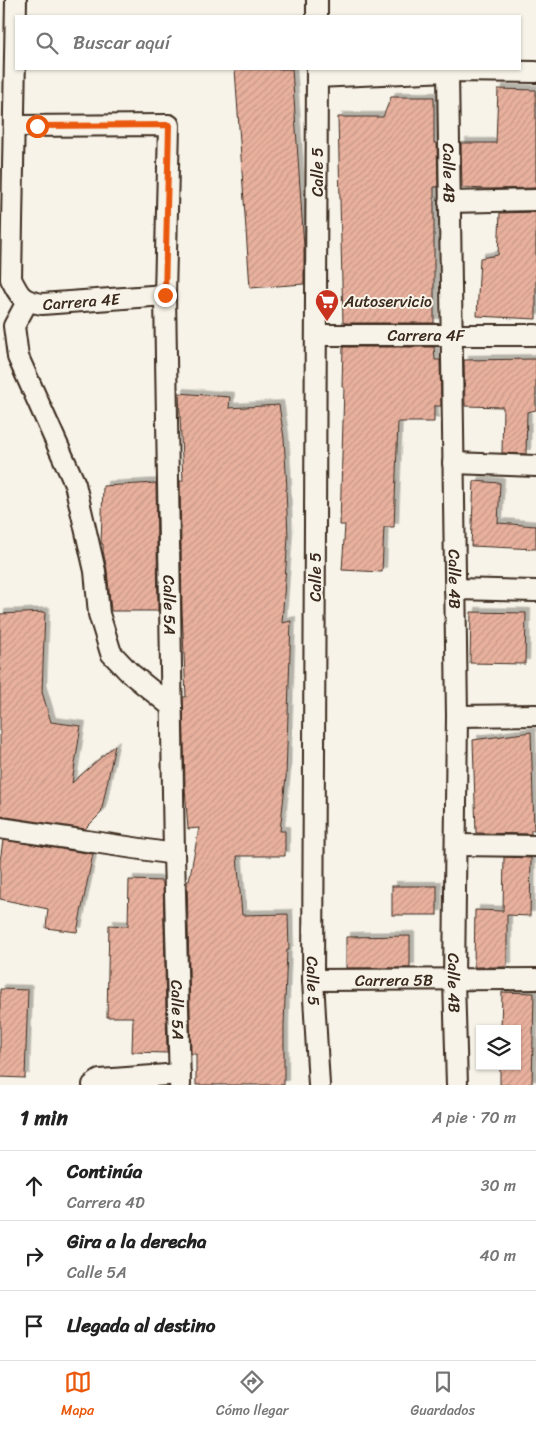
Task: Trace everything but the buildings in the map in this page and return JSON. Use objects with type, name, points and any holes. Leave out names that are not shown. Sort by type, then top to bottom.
[{"type":"street","points":[[16,0],[16,15]]},
{"type":"street","points":[[317,0],[317,15]]},
{"type":"street","points":[[14,126],[15,63]]},
{"type":"street","name":"Calle 4B","points":[[448,71],[457,716],[454,980],[457,1085]]},
{"type":"street","points":[[317,73],[536,72]]},
{"type":"street","name":"Calle 5","points":[[317,73],[313,980],[319,1085]]},
{"type":"street","name":"Calle 5A","points":[[14,126],[169,125],[165,295],[174,854],[180,1079]]},
{"type":"street","name":"Carrera 4E","points":[[14,126],[11,278],[17,292],[27,302],[42,304],[165,295]]},
{"type":"street","points":[[449,202],[536,200]]},
{"type":"street","points":[[27,302],[14,326],[18,357],[75,484],[95,571],[99,614],[110,653],[130,673],[172,706]]},
{"type":"street","name":"Carrera 4F","points":[[316,335],[536,335]]},
{"type":"street","points":[[453,463],[536,466]]},
{"type":"street","points":[[455,589],[536,591]]},
{"type":"street","points":[[457,716],[536,715]]},
{"type":"street","points":[[0,828],[174,854]]},
{"type":"street","points":[[456,845],[536,846]]},
{"type":"street","name":"Carrera 5B","points":[[313,980],[536,979]]},
{"type":"street","points":[[93,1085],[100,1080],[180,1079]]},
{"type":"place","name":"Autoservicio","points":[[327,322]]},
{"type":"route","points":[[37,126],[169,125],[165,295]]}]
